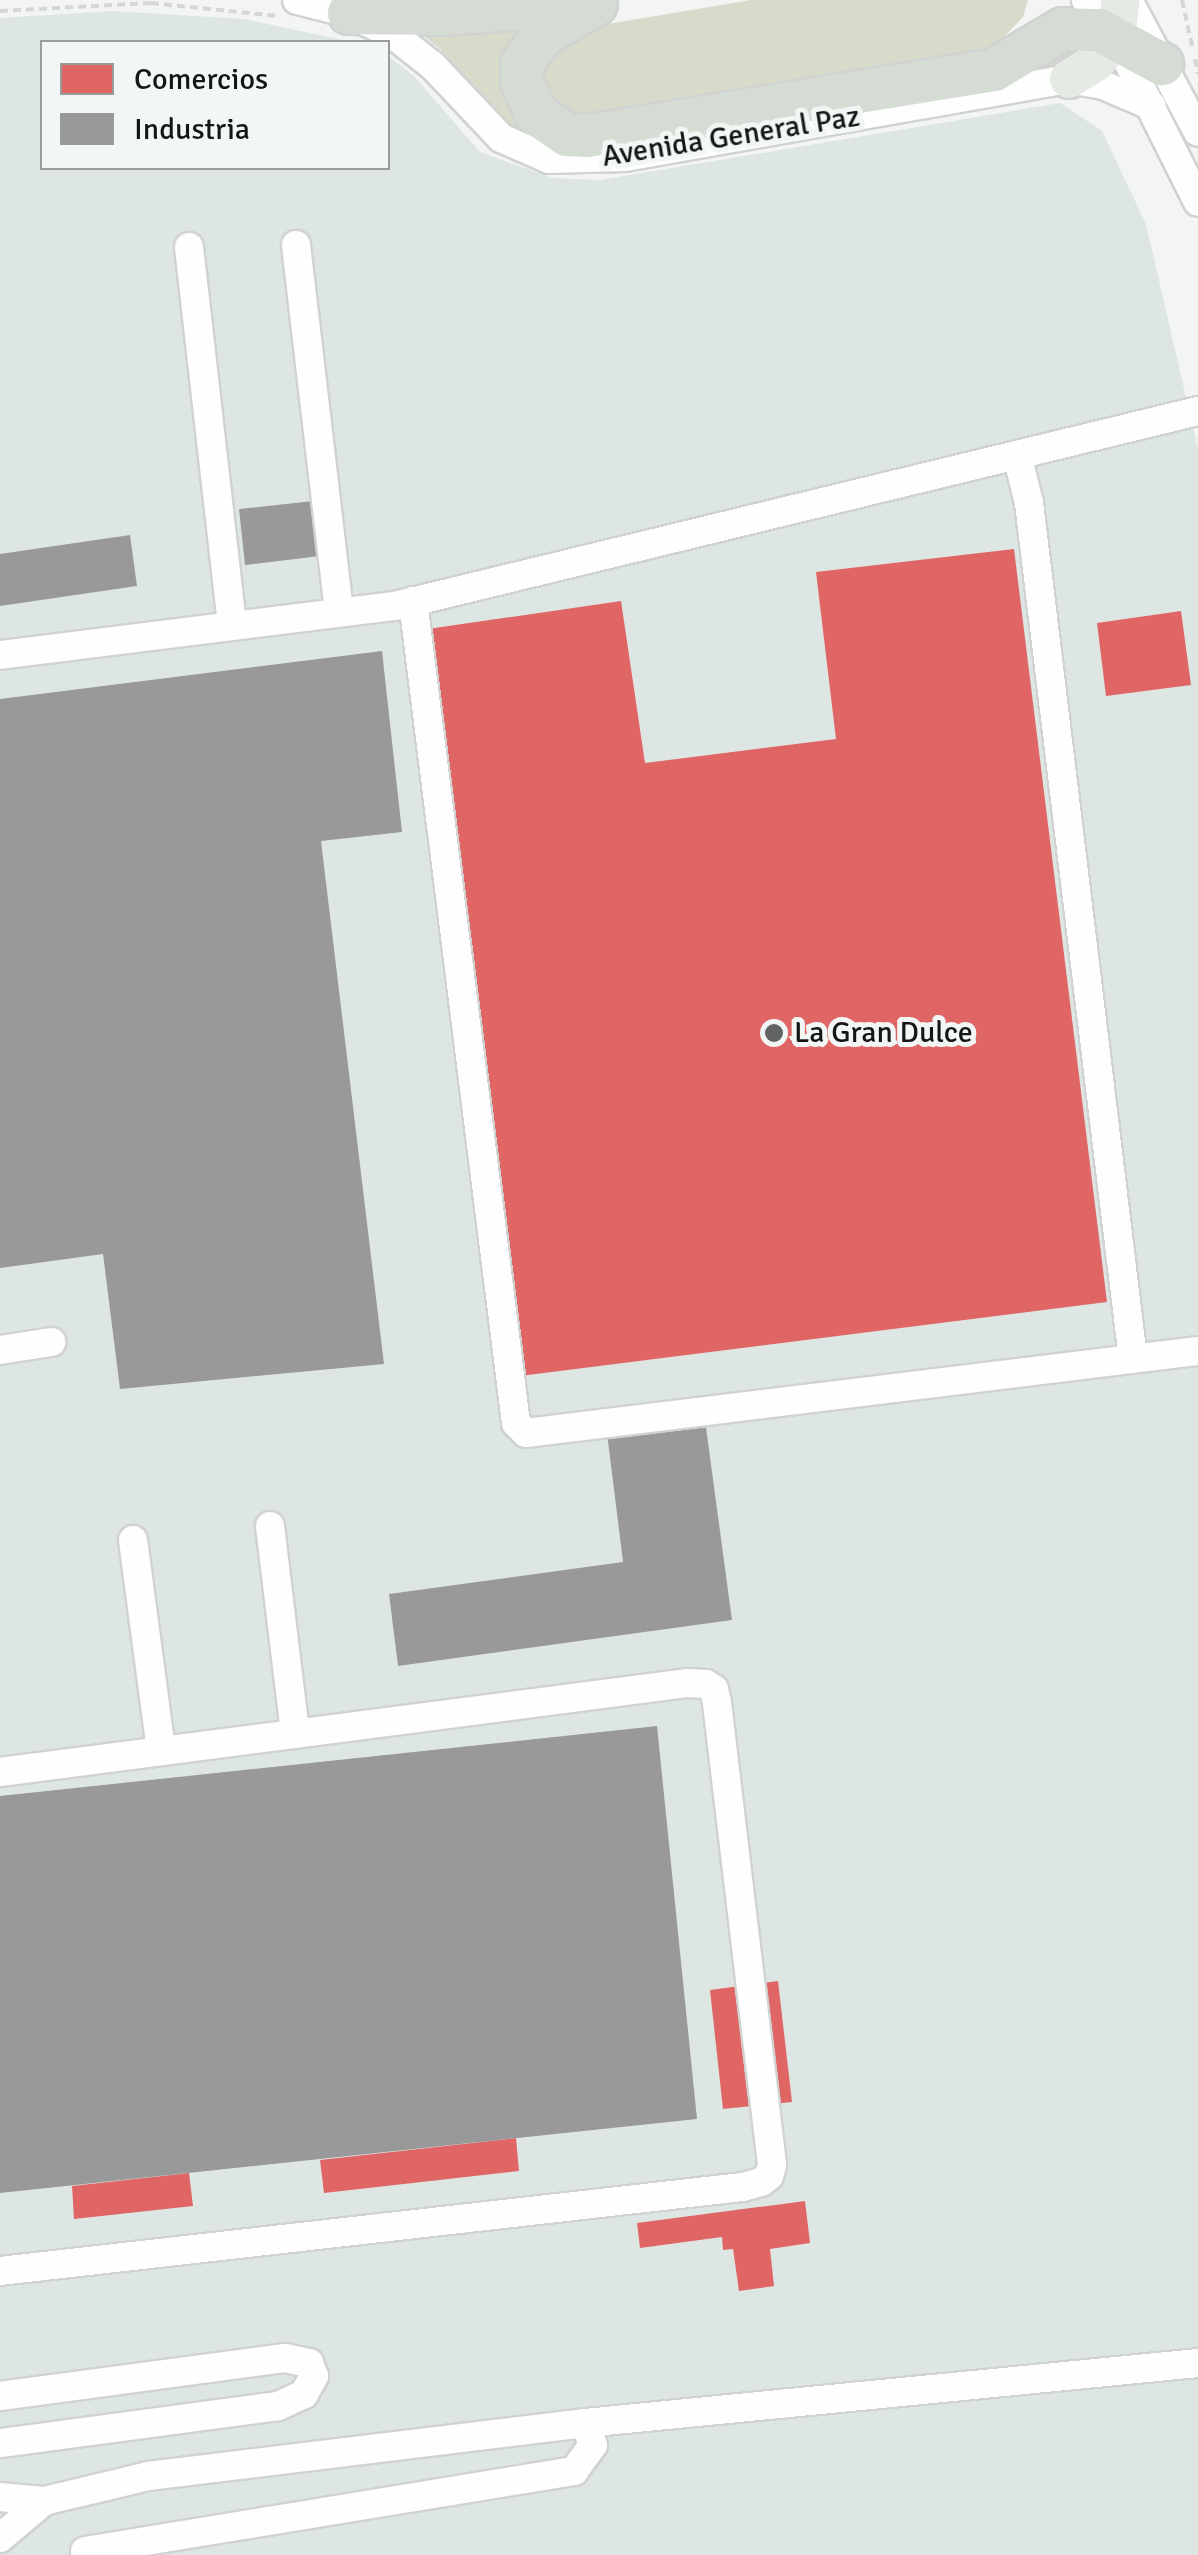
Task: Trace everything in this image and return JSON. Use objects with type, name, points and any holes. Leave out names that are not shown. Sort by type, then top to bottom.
[{"type":"highway","points":[[1026,52],[1049,0]]},
{"type":"highway","points":[[609,2],[543,35],[522,64],[522,82],[536,114],[567,135],[586,136],[994,70],[1062,29],[1081,27],[1121,13],[1180,69]]},
{"type":"highway","points":[[349,13],[442,14],[609,2]]},
{"type":"main road","points":[[1069,79],[1096,62],[1121,13]]},
{"type":"street","points":[[1086,0],[1121,13],[1152,106],[1198,202]]},
{"type":"street","name":"Avenida General Paz","points":[[289,8],[349,13],[414,49],[501,138],[549,159],[625,157],[1069,79],[1103,84],[1152,106]]},
{"type":"street","points":[[1180,69],[1198,132]]},
{"type":"street","points":[[296,245],[338,612]]},
{"type":"street","points":[[188,248],[232,626]]},
{"type":"street","points":[[0,655],[413,602],[1198,411]]},
{"type":"street","points":[[1017,455],[1029,503],[1134,1359]]},
{"type":"street","points":[[413,602],[516,1423],[526,1434],[1198,1351]]},
{"type":"street","points":[[0,1350],[52,1342]]},
{"type":"street","points":[[270,1526],[295,1734]]},
{"type":"street","points":[[133,1540],[161,1751]]},
{"type":"street","points":[[0,1772],[688,1682],[714,1689],[742,1886],[743,1946],[772,2165],[769,2176],[742,2187],[0,2271]]},
{"type":"street","points":[[0,2396],[285,2358],[308,2363],[314,2376],[304,2394],[278,2406],[0,2444]]},
{"type":"street","points":[[0,2519],[44,2501],[148,2476],[585,2422],[1198,2363]]},
{"type":"street","points":[[85,2552],[574,2471],[593,2445],[585,2422]]},
{"type":"street","points":[[0,2497],[44,2501]]},
{"type":"street","points":[[0,2538],[44,2501]]},
{"type":"path","points":[[1180,69],[1182,0]]},
{"type":"path","points":[[0,11],[152,3],[289,8]]},
{"type":"shaded area","points":[[113,11],[244,19],[343,40],[40,40],[40,170],[390,170],[390,58],[414,76],[480,152],[553,178],[600,180],[1060,103],[1102,131],[1146,224],[1198,449],[1198,2555],[0,2555],[0,18]]},
{"type":"green space","points":[[751,0],[1028,0],[1023,17],[997,44],[970,60],[575,120],[551,109],[539,65],[551,46],[596,26]]},
{"type":"green space","points":[[531,23],[508,48],[500,83],[527,133],[1067,38],[1084,52],[1063,68],[525,139],[474,99],[441,50],[420,33]]},
{"type":"building: Comercios","name":"La Gran Dulce","points":[[1014,549],[1107,1302],[520,1376],[421,630],[621,601],[645,763],[836,739],[816,572]]},
{"type":"building: Comercios","points":[[1181,611],[1191,685],[1106,696],[1097,623]]},
{"type":"building: Comercios","points":[[778,1981],[792,2102],[723,2109],[710,1990]]},
{"type":"building: Comercios","points":[[516,2138],[519,2171],[324,2193],[320,2160]]},
{"type":"building: Comercios","points":[[189,2173],[193,2206],[74,2219],[72,2186]]},
{"type":"building: Comercios","points":[[805,2201],[810,2243],[770,2249],[774,2286],[739,2291],[733,2249],[723,2250],[722,2237],[640,2248],[637,2223]]},
{"type":"building: Industria","points":[[313,501],[320,556],[245,565],[239,509]]},
{"type":"building: Industria","points":[[130,535],[137,586],[0,606],[0,554]]},
{"type":"building: Industria","points":[[382,651],[402,832],[321,841],[384,1364],[120,1389],[103,1254],[0,1268],[0,699]]},
{"type":"building: Industria","points":[[705,1420],[732,1620],[398,1666],[389,1594],[623,1562],[607,1433]]},
{"type":"building: Industria","points":[[657,1726],[697,2119],[0,2193],[0,1796]]},
{"type":"place","name":"La Gran Dulce","points":[[774,1033]]}]
